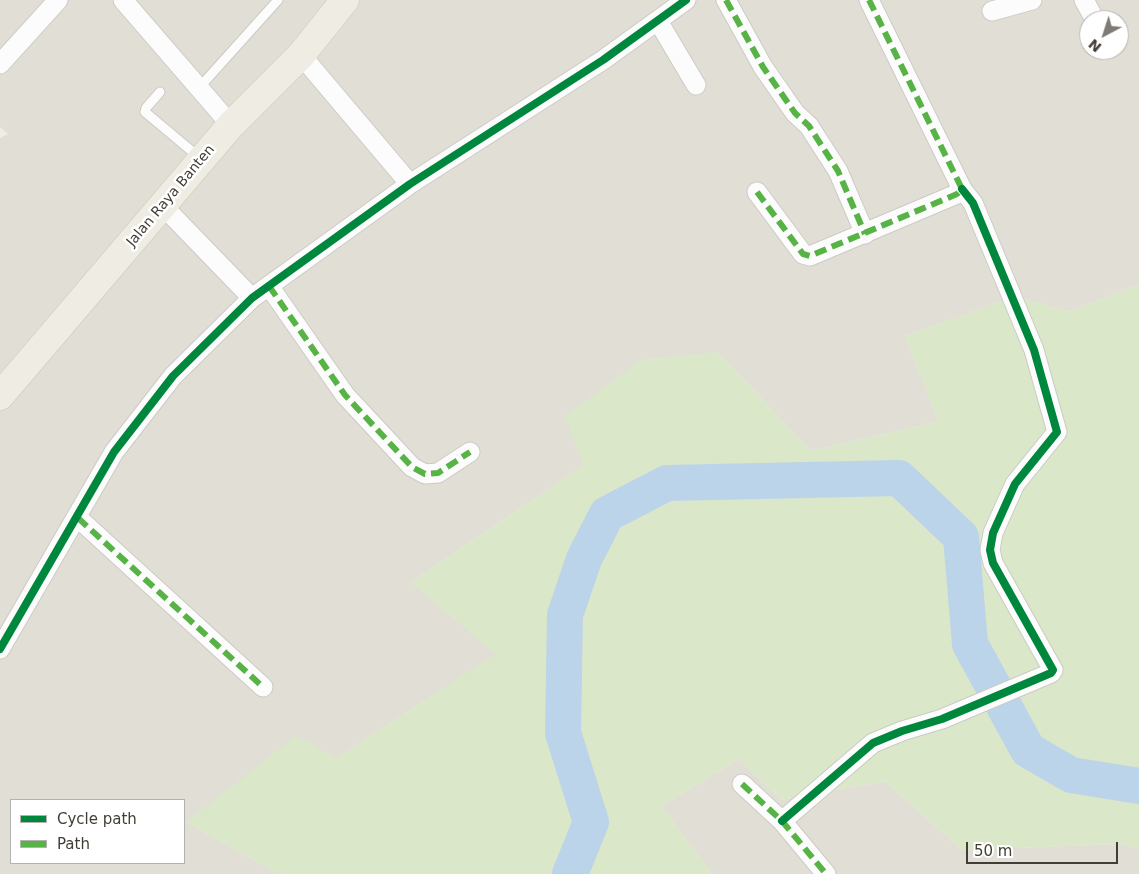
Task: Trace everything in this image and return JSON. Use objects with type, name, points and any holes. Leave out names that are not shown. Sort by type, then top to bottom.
[{"type":"main road","name":"Jalan Raya Banten","points":[[0,396],[231,126],[302,55],[345,0]]},
{"type":"street","points":[[0,64],[58,0]]},
{"type":"street","points":[[123,0],[231,126]]},
{"type":"street","points":[[0,649],[78,518],[114,452],[173,376],[252,298],[410,184],[603,60],[686,0]]},
{"type":"street","points":[[726,0],[768,74],[795,112],[809,126],[838,171],[865,234]]},
{"type":"street","points":[[782,821],[873,743],[902,731],[942,719],[1051,673],[1053,668],[992,563],[990,550],[993,533],[1015,484],[1057,432],[1034,350],[971,199],[962,190],[869,0]]},
{"type":"street","points":[[992,11],[1032,0]]},
{"type":"street","points":[[658,21],[696,85]]},
{"type":"street","points":[[302,55],[410,184]]},
{"type":"street","points":[[757,192],[803,254],[810,256],[865,234],[962,190]]},
{"type":"street","points":[[163,206],[252,298]]},
{"type":"street","points":[[269,286],[345,395],[412,467],[425,474],[438,473],[470,452]]},
{"type":"street","points":[[78,518],[263,687]]},
{"type":"street","points":[[742,784],[782,821],[826,874]]},
{"type":"lane","points":[[198,89],[278,0]]},
{"type":"lane","points":[[160,92],[145,112],[202,160]]},
{"type":"shaded area","points":[[0,0],[1139,0],[1139,284],[1069,312],[1016,296],[905,336],[939,421],[811,451],[717,352],[584,465],[411,582],[497,654],[336,758],[186,822],[279,874],[0,874],[0,138],[8,134],[0,127]]},
{"type":"shaded area","points":[[739,759],[782,800],[885,781],[962,850],[1120,844],[1139,849],[1139,874],[712,874],[661,806]]},
{"type":"green space","points":[[1139,284],[1139,849],[1120,844],[962,850],[885,781],[782,800],[739,759],[661,806],[712,874],[279,874],[186,822],[296,736],[336,758],[496,654],[411,582],[584,465],[565,416],[642,359],[717,352],[811,451],[939,421],[905,336],[1016,296],[1069,312]]},
{"type":"waterway","points":[[570,874],[591,822],[563,733],[565,615],[584,559],[607,514],[667,483],[899,478],[961,537],[970,644],[1028,750],[1071,775],[1139,786]]},
{"type":"marked path","points":[[726,0],[763,67],[795,113],[809,126],[838,171],[865,234]]},
{"type":"marked path","points":[[757,192],[803,254],[810,256],[957,194],[962,189],[869,0]]},
{"type":"marked path","points":[[269,286],[345,395],[412,467],[425,474],[438,473],[470,452]]},
{"type":"marked path","points":[[78,518],[263,687]]},
{"type":"marked path","points":[[742,784],[782,821],[826,874]]},
{"type":"cycle path","points":[[0,649],[114,452],[173,376],[252,298],[410,184],[603,60],[686,0]]},
{"type":"cycle path","points":[[782,821],[873,743],[902,731],[942,719],[1051,673],[1053,670],[993,563],[990,550],[993,533],[1015,484],[1057,432],[1034,350],[973,203],[962,189]]}]
